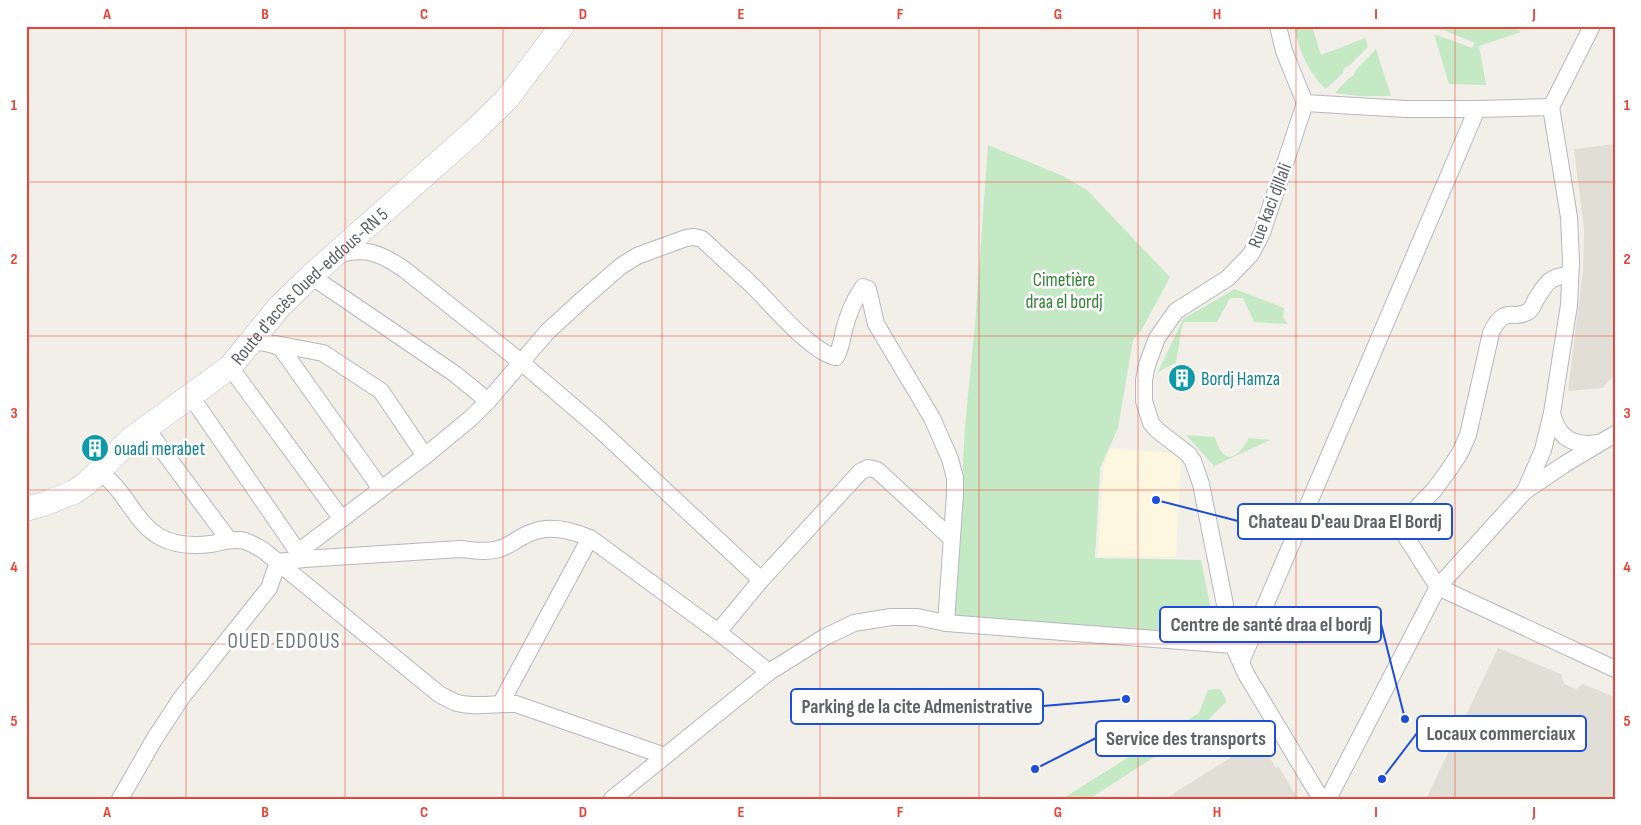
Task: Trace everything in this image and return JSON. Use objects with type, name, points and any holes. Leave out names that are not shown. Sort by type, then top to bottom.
[{"type":"main road","name":"Route d'accès Oued-eddous-RN 5","points":[[26,509],[74,492],[87,483],[131,439],[230,367],[259,343],[280,306],[506,100],[562,26]]},
{"type":"street","points":[[1278,26],[1284,51],[1305,103],[1406,109],[1551,107]]},
{"type":"street","points":[[1525,491],[1543,450],[1552,413],[1569,304],[1569,218],[1551,107],[1592,26]]},
{"type":"street","name":"Rue kaci djllali","points":[[1305,103],[1262,233],[1251,254],[1228,278],[1176,311],[1157,338],[1146,365],[1144,401],[1151,423],[1188,454],[1193,461],[1201,484],[1233,645],[1246,674],[1321,799]]},
{"type":"street","points":[[1241,662],[1478,109]]},
{"type":"street","points":[[301,556],[341,518],[425,456],[471,418],[488,402],[548,332],[621,266],[637,256],[694,236],[702,239],[754,287],[785,320],[826,355],[836,357],[854,301],[863,286],[868,289],[872,312],[880,332],[932,418],[956,478],[946,623]]},
{"type":"street","points":[[330,259],[348,251],[366,251],[389,259],[521,362],[597,427],[761,580]]},
{"type":"street","points":[[1570,275],[1557,276],[1548,282],[1529,311],[1503,316],[1496,324],[1491,332],[1468,435],[1460,453],[1434,490],[1409,516],[1404,527],[1406,537],[1438,587],[1615,669]]},
{"type":"street","points":[[311,276],[455,374],[488,402]]},
{"type":"street","points":[[259,343],[323,353],[381,391],[425,456]]},
{"type":"street","points":[[259,343],[281,348],[290,358],[382,489]]},
{"type":"street","points":[[230,367],[341,518]]},
{"type":"street","points":[[190,395],[301,556]]},
{"type":"street","points":[[1552,413],[1554,425],[1570,441],[1584,444],[1608,438]]},
{"type":"street","points":[[146,428],[229,540]]},
{"type":"street","points":[[1328,799],[1438,587],[1525,491],[1608,438]]},
{"type":"street","points":[[718,632],[761,580],[860,472],[868,468],[877,470],[951,538]]},
{"type":"street","points":[[99,471],[111,481],[132,511],[147,528],[161,538],[194,545],[229,540],[244,541],[263,550],[439,694],[457,703],[484,706],[501,703],[516,704],[666,756]]},
{"type":"street","points":[[278,562],[301,556],[460,549],[482,552],[499,549],[530,533],[548,529],[566,530],[590,538],[718,632],[768,672]]},
{"type":"street","points":[[501,703],[590,538]]},
{"type":"street","points":[[120,799],[155,738],[182,697],[269,588],[278,562]]},
{"type":"street","points":[[612,799],[768,672],[825,637],[854,623],[900,617],[917,617],[946,623],[1233,645]]},
{"type":"shaded area","points":[[1615,144],[1615,375],[1602,388],[1568,391],[1583,270],[1584,230],[1574,149]]},
{"type":"shaded area","points":[[1111,448],[1181,454],[1176,557],[1098,556],[1103,468]]},
{"type":"shaded area","points":[[1498,648],[1561,674],[1564,684],[1576,689],[1583,684],[1615,697],[1615,799],[1426,799]]},
{"type":"shaded area","points":[[1252,744],[1256,751],[1268,755],[1276,768],[1279,767],[1298,799],[1165,799]]},
{"type":"green space","points":[[1294,26],[1312,26],[1321,55],[1365,38],[1368,47],[1350,65],[1344,68],[1343,73],[1326,89],[1309,68]]},
{"type":"green space","points":[[1448,26],[1510,26],[1521,32],[1479,46],[1486,85],[1449,84],[1434,34],[1472,48],[1475,43],[1441,29]]},
{"type":"green space","points":[[1376,49],[1391,96],[1358,96],[1335,93],[1353,76],[1356,70]]},
{"type":"green space","name":"Cimetière draa el bordj","points":[[988,145],[1063,176],[1087,190],[1170,277],[1142,329],[1133,340],[1118,428],[1100,468],[1095,558],[1201,560],[1216,635],[955,616],[965,426],[975,325]]},
{"type":"green space","points":[[1235,289],[1284,308],[1283,318],[1288,324],[1254,322],[1243,298],[1230,298],[1217,322],[1184,322],[1176,363],[1157,374],[1183,319]]},
{"type":"green space","points":[[1186,435],[1215,437],[1222,452],[1230,457],[1235,455],[1244,446],[1249,438],[1270,440],[1214,466]]},
{"type":"green space","points":[[1220,689],[1227,701],[1201,727],[1089,799],[1062,799],[1199,713],[1208,690]]},
{"type":"place","name":"Bordj Hamza","points":[[1182,378]]},
{"type":"place","name":"ouadi merabet","points":[[95,448]]},
{"type":"place","name":"Chateau D'eau Draa El Bordj","points":[[1156,500]]},
{"type":"place","name":"Parking de la cite Admenistrative","points":[[1126,699]]},
{"type":"place","name":"Centre de santé draa el bordj","points":[[1405,719]]},
{"type":"place","name":"Service des transports","points":[[1035,769]]},
{"type":"place","name":"Locaux commerciaux","points":[[1382,779]]},
{"type":"district","name":"OUED EDDOUS","points":[[284,641]]}]
